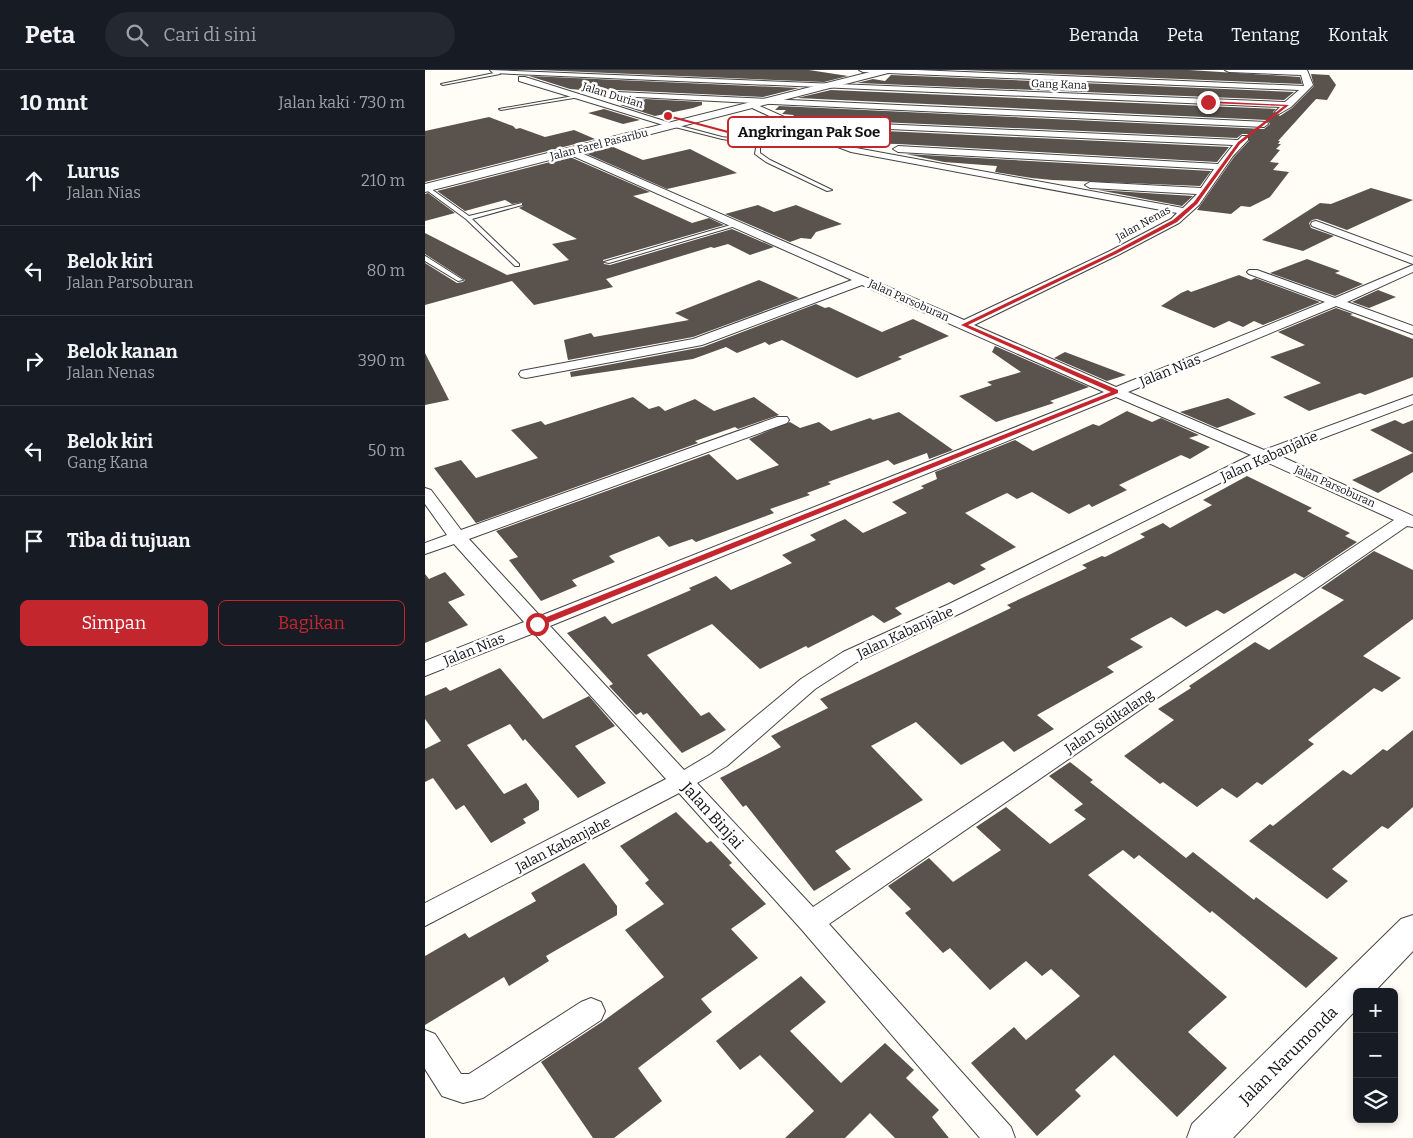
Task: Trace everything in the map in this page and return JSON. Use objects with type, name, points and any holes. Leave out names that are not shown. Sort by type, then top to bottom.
[{"type":"street","points":[[863,70],[1306,88],[1309,85],[1304,72],[1229,70]]},
{"type":"street","name":"Jalan Farel Pasaribu","points":[[426,188],[887,70]]},
{"type":"street","name":"Gang Kana","points":[[494,71],[1288,105]]},
{"type":"street","name":"Jalan Durian","points":[[494,71],[673,125]]},
{"type":"street","name":"Jalan Nenas","points":[[964,325],[1114,253],[1175,221],[1186,212],[1204,191],[1239,143],[1288,105],[1306,88]]},
{"type":"street","points":[[598,93],[1264,124]]},
{"type":"street","points":[[753,104],[843,147],[1186,212]]},
{"type":"street","points":[[789,122],[1239,143]]},
{"type":"street","points":[[843,147],[1222,167]]},
{"type":"street","name":"Jalan Parsoburan","points":[[569,151],[1410,520]]},
{"type":"street","points":[[1015,181],[1204,191]]},
{"type":"street","points":[[1316,224],[1413,261]]},
{"type":"street","name":"Jalan Nias","points":[[425,669],[1116,392],[1336,302],[1413,268]]},
{"type":"street","points":[[1253,272],[1413,330]]},
{"type":"street","points":[[526,374],[697,342],[864,280]]},
{"type":"street","name":"Jalan Kabanjahe","points":[[425,914],[683,782],[719,760],[809,684],[850,657],[965,604],[1265,455],[1413,399]]},
{"type":"street","points":[[425,549],[782,420]]},
{"type":"street","name":"Jalan Binjai","points":[[425,494],[458,538],[811,922],[999,1138]]},
{"type":"street","name":"Jalan Sidikalang","points":[[811,922],[1410,520]]},
{"type":"street","name":"Jalan Narumonda","points":[[1206,1138],[1413,929]]},
{"type":"street","points":[[425,1043],[452,1086],[463,1089],[473,1088],[591,1011]]},
{"type":"lane","points":[[443,84],[494,71]]},
{"type":"lane","points":[[501,109],[579,96]]},
{"type":"lane","points":[[673,125],[722,138],[754,143],[758,148],[757,153],[768,161],[829,190]]},
{"type":"lane","points":[[426,188],[468,218],[517,265]]},
{"type":"lane","points":[[468,218],[520,204]]},
{"type":"lane","points":[[607,262],[736,225]]},
{"type":"lane","points":[[425,258],[460,280]]},
{"type":"building","points":[[537,70],[809,70],[848,76],[824,82]]},
{"type":"building","points":[[962,70],[1189,70],[1300,77],[1302,84]]},
{"type":"building","points":[[1311,74],[1329,75],[1336,85],[1327,100],[1316,99],[1278,141],[1280,141],[1278,144],[1281,144],[1276,149],[1280,150],[1270,162],[1279,163],[1273,170],[1289,172],[1270,197],[1250,207],[1241,206],[1231,214],[1197,210],[1234,157],[1249,141],[1248,134],[1242,134],[1237,138],[791,118],[794,115],[782,114],[786,110],[775,110],[779,106],[1264,129],[1270,124],[1267,120],[797,98],[831,90],[1276,109],[1273,112],[1280,116],[1292,108],[1314,86]]},
{"type":"building","points":[[891,75],[1294,92],[1284,100],[857,83],[873,79],[885,81]]},
{"type":"building","points":[[529,76],[799,88],[763,97],[595,89],[593,91],[570,89]]},
{"type":"building","points":[[646,99],[702,102],[702,105],[655,116],[620,105]]},
{"type":"building","points":[[604,109],[640,120],[623,124],[588,113]]},
{"type":"building","points":[[489,117],[513,126],[516,129],[520,128],[545,137],[574,130],[595,139],[425,182],[425,131]]},
{"type":"building","points":[[821,128],[1229,147],[1217,162],[850,143],[834,136],[836,134],[819,130]]},
{"type":"building","points":[[611,146],[643,160],[690,149],[737,173],[667,189],[585,153]]},
{"type":"building","points":[[906,154],[1211,171],[1200,186],[1052,180],[995,172],[997,166],[944,162]]},
{"type":"building","points":[[570,157],[650,192],[633,196],[692,223],[709,218],[724,225],[603,260],[604,264],[610,265],[732,229],[774,247],[750,255],[728,244],[714,248],[711,247],[606,279],[613,287],[534,305],[512,281],[425,305],[425,263],[457,283],[465,280],[425,254],[425,233],[507,275],[569,260],[552,244],[577,239],[519,208],[523,206],[523,202],[512,204],[505,200],[465,211],[437,191]]},
{"type":"building","points":[[1371,188],[1413,200],[1347,230],[1317,219],[1312,220],[1309,223],[1311,228],[1334,236],[1303,251],[1262,240],[1320,203],[1331,204]]},
{"type":"building","points":[[1098,190],[1193,196],[1182,206]]},
{"type":"building","points":[[428,193],[455,213],[425,221],[425,194]]},
{"type":"building","points":[[758,205],[774,212],[796,205],[842,224],[816,232],[811,239],[801,238],[790,242],[725,214]]},
{"type":"building","points":[[1307,259],[1340,271],[1335,273],[1363,284],[1335,296],[1270,273]]},
{"type":"building","points":[[1239,275],[1251,280],[1255,278],[1320,302],[1263,325],[1254,321],[1243,327],[1229,321],[1214,328],[1161,306],[1188,290],[1191,292]]},
{"type":"building","points":[[759,280],[799,298],[693,337],[568,360],[564,340],[591,333],[594,337],[689,320],[675,313]]},
{"type":"building","points":[[1378,290],[1396,297],[1369,308],[1352,302]]},
{"type":"building","points":[[816,304],[825,308],[829,307],[882,332],[913,319],[949,336],[898,357],[902,359],[857,378],[782,340],[769,345],[765,342],[737,353],[726,347],[693,359],[571,377],[570,372],[703,347]]},
{"type":"building","points":[[1336,308],[1413,339],[1413,377],[1365,395],[1360,393],[1309,411],[1283,397],[1321,383],[1270,357],[1305,345],[1278,332]]},
{"type":"building","points":[[995,346],[1089,387],[1050,401],[1054,403],[996,422],[959,396],[992,385],[987,382],[1021,372],[992,352]]},
{"type":"building","points":[[1065,352],[1126,375],[1107,381],[1054,358]]},
{"type":"building","points":[[425,353],[449,400],[425,405]]},
{"type":"building","points":[[633,397],[649,409],[659,406],[665,411],[695,399],[714,411],[754,397],[779,415],[738,429],[735,427],[695,441],[698,443],[476,523],[434,468],[461,460],[476,478],[538,458],[511,430],[541,421],[545,425]]},
{"type":"building","points":[[1228,398],[1256,414],[1217,428],[1180,412]]},
{"type":"building","points":[[1127,411],[1152,422],[1161,418],[1199,435],[1189,438],[1210,447],[1190,459],[1181,455],[1119,485],[1127,490],[1092,507],[1089,504],[1069,514],[1032,492],[1017,499],[1007,493],[965,513],[1016,547],[980,565],[986,569],[954,585],[949,582],[895,608],[902,614],[884,623],[873,615],[808,648],[806,646],[760,669],[712,624],[647,655],[701,716],[709,712],[726,730],[682,753],[647,713],[643,715],[641,712],[636,715],[609,686],[613,684],[567,633],[605,616],[612,624],[691,590],[689,588],[716,576],[731,590],[792,563],[782,555],[816,540],[810,535],[845,519],[863,533],[907,513],[892,502],[924,488],[921,486],[937,479],[935,472],[1015,440],[1033,451],[1093,424],[1099,426]]},
{"type":"building","points":[[899,412],[953,450],[929,459],[927,453],[894,465],[888,460],[828,482],[831,484],[807,493],[810,495],[770,509],[774,513],[696,542],[692,539],[669,547],[659,536],[609,556],[615,562],[572,580],[577,586],[541,601],[509,560],[518,557],[496,531],[709,454],[737,480],[779,465],[749,439],[790,422],[800,428],[819,422],[831,431],[870,418],[873,420]]},
{"type":"building","points":[[1395,420],[1403,424],[1413,420],[1413,453],[1370,430]]},
{"type":"building","points":[[1413,453],[1413,472],[1378,493],[1352,480]]},
{"type":"building","points":[[1247,476],[1312,508],[1307,511],[1350,533],[1345,536],[1357,542],[1304,578],[1295,573],[1224,614],[1217,610],[1186,627],[1171,617],[1130,639],[1143,647],[1107,667],[1114,672],[1037,715],[1054,729],[1014,752],[1003,741],[961,765],[916,722],[871,746],[923,800],[835,851],[851,869],[814,891],[746,805],[743,807],[720,778],[781,747],[771,736],[828,708],[820,699],[1011,608],[1007,605],[1087,568],[1082,565],[1102,556],[1105,557],[1145,537],[1140,534],[1163,523],[1170,528],[1212,505],[1203,500]]},
{"type":"building","points":[[1374,551],[1413,570],[1413,619],[1363,656],[1401,678],[1382,692],[1374,688],[1308,740],[1314,744],[1262,785],[1257,782],[1237,798],[1222,788],[1197,807],[1163,782],[1160,784],[1124,756],[1174,720],[1158,709],[1191,688],[1189,686],[1255,642],[1269,650],[1344,600],[1321,588]]},
{"type":"building","points":[[445,572],[465,595],[448,602],[468,625],[425,643],[425,574],[429,579]]},
{"type":"building","points":[[500,668],[543,719],[589,696],[615,726],[575,746],[606,783],[578,798],[525,739],[523,741],[510,724],[467,745],[504,794],[526,783],[539,801],[539,810],[523,819],[526,823],[491,843],[464,805],[456,810],[433,778],[425,782],[425,749],[441,741],[425,719],[425,696],[446,687],[450,691]]},
{"type":"building","points":[[1413,730],[1413,807],[1388,829],[1382,826],[1332,869],[1348,881],[1327,899],[1249,841],[1270,824],[1273,826],[1343,770],[1351,775],[1383,749],[1387,751]]},
{"type":"building","points":[[1070,762],[1093,780],[1090,782],[1186,858],[1193,852],[1254,900],[1256,897],[1338,958],[1306,988],[1212,911],[1210,913],[1139,855],[1134,859],[1123,850],[1088,875],[1227,997],[1188,1032],[1227,1068],[1177,1117],[1114,1055],[1075,1090],[1081,1096],[1037,1136],[971,1063],[1014,1027],[1026,1040],[1080,996],[1051,969],[1042,976],[1026,961],[990,990],[950,948],[943,953],[905,913],[911,909],[888,886],[929,858],[953,882],[1001,850],[976,827],[1006,807],[1050,844],[1086,819],[1074,810],[1083,804],[1049,776]]},
{"type":"building","points":[[676,812],[707,843],[711,841],[732,863],[729,865],[766,904],[731,929],[758,958],[701,999],[712,1012],[638,1068],[662,1101],[614,1138],[593,1138],[541,1062],[602,1022],[664,977],[625,930],[664,904],[645,883],[649,880],[620,846]]},
{"type":"building","points":[[584,863],[617,906],[617,915],[546,956],[549,961],[509,986],[504,977],[425,1025],[425,956],[465,933],[469,938],[536,901],[531,893]]},
{"type":"building","points":[[801,976],[826,1002],[790,1031],[841,1083],[885,1043],[914,1070],[906,1078],[939,1110],[932,1117],[949,1138],[895,1138],[870,1113],[845,1138],[785,1138],[814,1111],[760,1055],[740,1070],[716,1041]]},
{"type":"place","name":"Angkringan Pak Soe","points":[[668,116]]},
{"type":"route","points":[[537,624],[1116,392],[964,325],[1114,253],[1175,221],[1195,203],[1239,143],[1288,105],[1208,102]]}]
